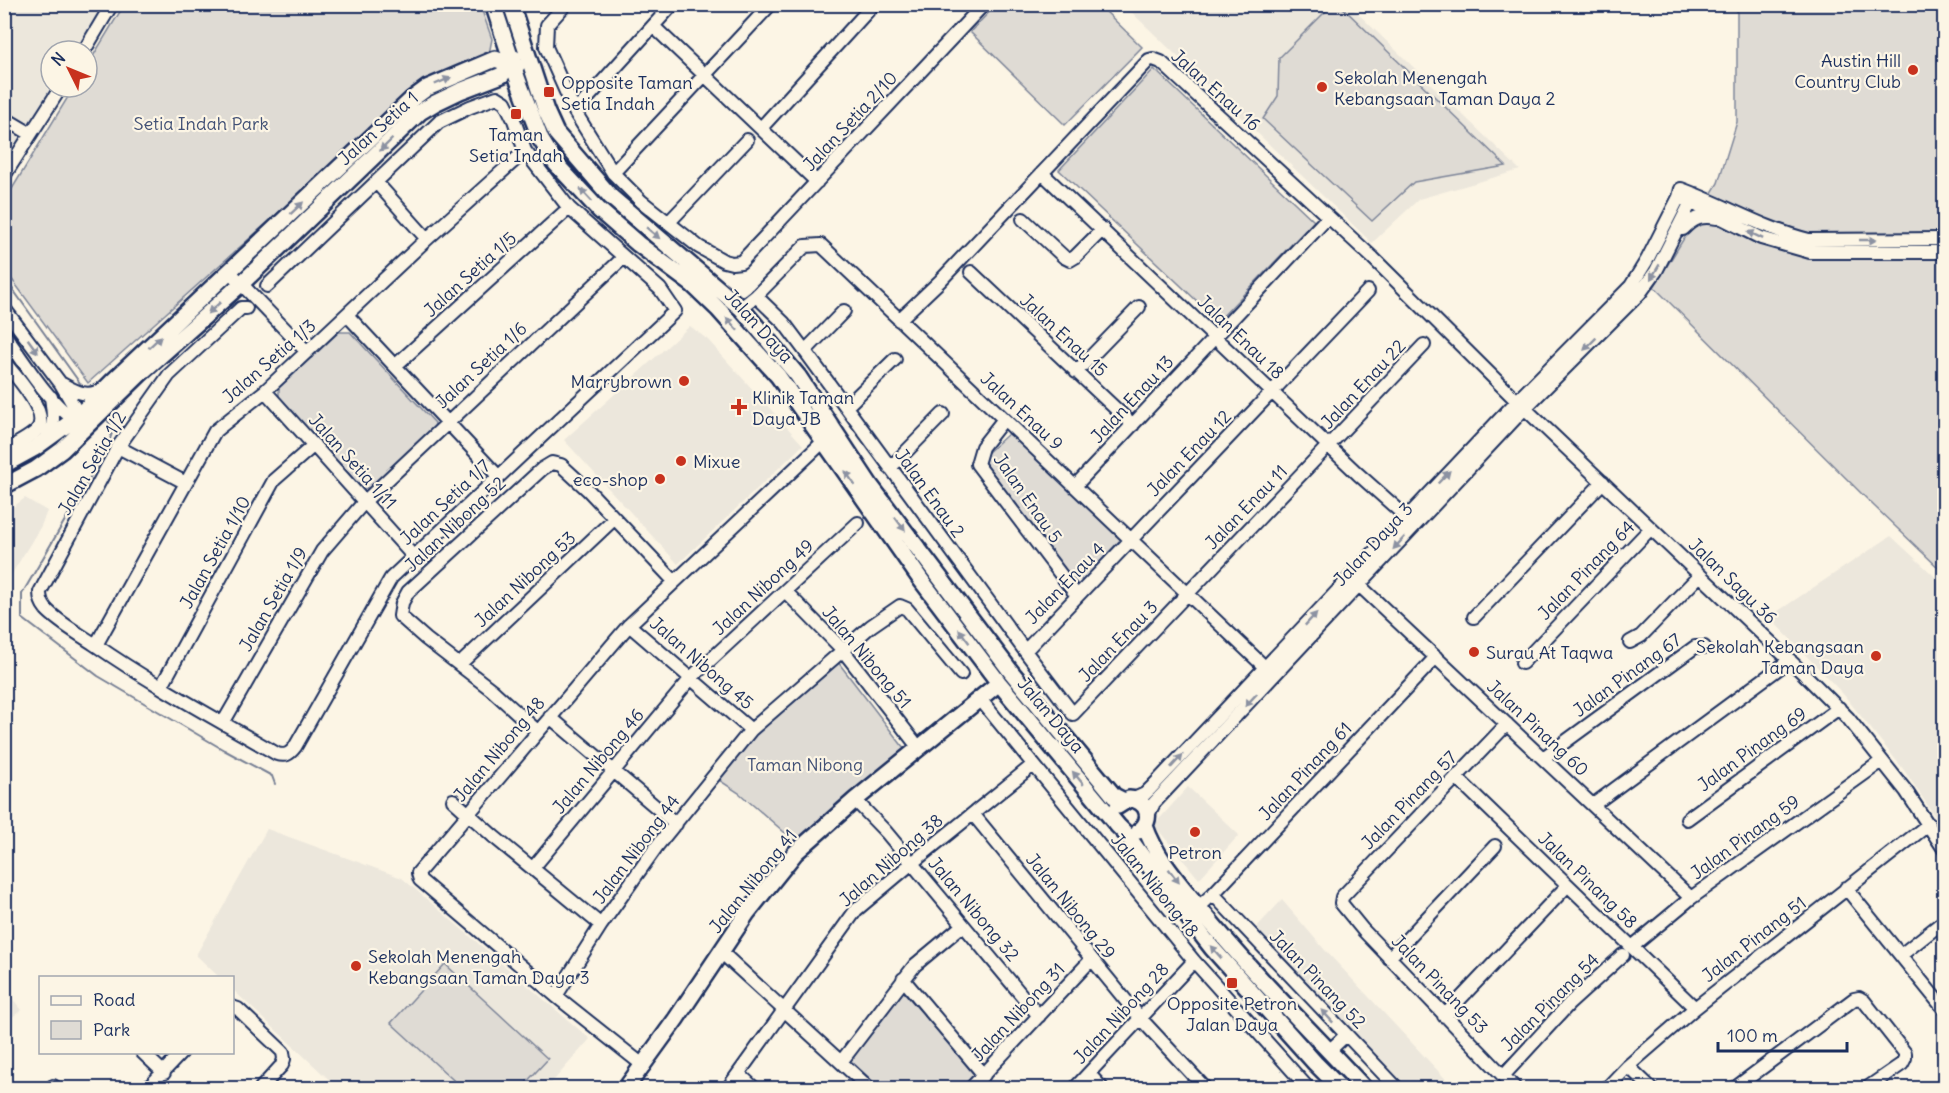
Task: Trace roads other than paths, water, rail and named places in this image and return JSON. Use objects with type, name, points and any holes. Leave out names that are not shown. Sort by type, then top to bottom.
[{"type":"main road","name":"Jalan Daya","points":[[493,4],[541,140],[556,164],[599,210],[693,285],[728,319],[778,376],[921,580],[999,683],[1120,827],[1212,948],[1340,1089]]},
{"type":"main road","name":"Jalan Daya","points":[[513,9],[546,111],[556,133],[612,197],[741,308],[798,376],[870,485],[1012,673],[1114,796],[1129,800]]},
{"type":"main road","points":[[513,9],[519,43],[512,63],[522,69],[546,111]]},
{"type":"main road","points":[[480,64],[493,58],[498,50],[499,22]]},
{"type":"main road","name":"Jalan Setia 1","points":[[4,465],[42,443],[75,419],[412,99],[426,88],[480,64],[495,59],[512,63],[502,75],[435,103],[420,112],[241,284],[140,374],[62,450],[36,469],[4,486]]},
{"type":"main road","points":[[487,81],[507,84],[525,99]]},
{"type":"main road","points":[[36,469],[71,435],[75,419],[84,420],[93,416],[140,374]]},
{"type":"main road","name":"Jalan Nibong 41","points":[[626,1089],[644,1066],[747,913],[795,853],[855,800],[999,683]]},
{"type":"main road","points":[[1146,821],[1135,832],[1120,827],[1115,811],[1129,800],[1144,805],[1152,846],[1175,879],[1224,938],[1364,1089]]},
{"type":"street","points":[[91,39],[112,4]]},
{"type":"street","points":[[566,4],[547,25],[546,47],[574,112],[613,173],[641,201],[669,222],[747,140]]},
{"type":"street","points":[[574,112],[673,4]]},
{"type":"street","points":[[613,173],[771,4]]},
{"type":"street","points":[[761,128],[874,4]]},
{"type":"street","name":"Jalan Setia 2/10","points":[[669,222],[699,247],[724,261],[741,262],[976,7]]},
{"type":"street","points":[[653,26],[817,182]]},
{"type":"street","name":"Jalan Enau 16","points":[[899,320],[940,281],[1149,60],[1154,59],[1161,62],[1329,217],[1521,404]]},
{"type":"street","name":"Jalan Setia 1/7","points":[[96,645],[161,687],[277,754],[285,756],[291,753],[391,578],[675,311],[660,289],[569,208],[525,151],[505,102],[497,96],[439,122],[376,182]]},
{"type":"street","points":[[4,176],[53,99]]},
{"type":"street","points":[[4,118],[31,134]]},
{"type":"street","name":"Jalan Setia 1/3","points":[[96,645],[215,431],[265,391],[427,239],[525,151]]},
{"type":"street","name":"Jalan Enau 18","points":[[1042,173],[1411,521]]},
{"type":"street","points":[[267,286],[376,182],[427,239]]},
{"type":"street","points":[[1627,299],[1680,193],[1789,235],[1809,240],[1944,239]]},
{"type":"street","points":[[1694,198],[1721,218],[1761,238],[1810,252],[1944,252]]},
{"type":"street","points":[[1627,299],[1649,283],[1694,198]]},
{"type":"street","name":"Jalan Setia 1/5","points":[[395,366],[569,208]]},
{"type":"street","name":"Jalan Enau 13","points":[[1076,486],[1329,217]]},
{"type":"street","points":[[1674,239],[1698,217],[1721,218]]},
{"type":"street","points":[[1023,219],[1070,260],[1102,229]]},
{"type":"street","name":"Jalan Enau 9","points":[[741,308],[756,296],[805,246],[821,245],[1270,671]]},
{"type":"street","name":"Jalan Setia 1/6","points":[[365,501],[624,257]]},
{"type":"street","points":[[230,272],[307,352]]},
{"type":"street","name":"Jalan Enau 15","points":[[971,272],[1133,425]]},
{"type":"street","name":"Jalan Enau 12","points":[[1132,539],[1368,291]]},
{"type":"street","name":"Jalan Enau 2","points":[[756,296],[784,323],[806,351],[1024,651],[1073,714]]},
{"type":"street","name":"Jalan Daya 3","points":[[1146,821],[1154,803],[1270,671],[1521,404],[1627,299]]},
{"type":"street","points":[[4,308],[61,384],[75,408],[75,419],[68,416],[51,397],[4,334]]},
{"type":"street","name":"Jalan Setia 1/2","points":[[96,645],[45,608],[40,600],[40,592],[118,447],[169,375],[241,308],[246,308]]},
{"type":"street","points":[[1076,372],[1139,308]]},
{"type":"street","points":[[806,351],[844,311]]},
{"type":"street","points":[[347,315],[498,476]]},
{"type":"street","name":"Jalan Enau 22","points":[[1329,446],[1424,345]]},
{"type":"street","points":[[846,407],[895,359]]},
{"type":"street","points":[[4,362],[27,391],[39,411],[40,421],[37,430],[4,451]]},
{"type":"street","points":[[61,384],[78,393],[89,394],[99,391],[112,382]]},
{"type":"street","name":"Jalan Setia 1/11","points":[[265,391],[413,556]]},
{"type":"street","points":[[42,443],[52,429],[51,397]]},
{"type":"street","name":"Jalan Sagu 36","points":[[1521,404],[1839,708],[1906,791],[1944,849]]},
{"type":"street","points":[[890,468],[944,414]]},
{"type":"street","name":"Jalan Enau 5","points":[[1004,419],[982,447],[977,464],[1077,596]]},
{"type":"street","name":"Jalan Nibong 48","points":[[644,1066],[556,996],[418,878],[420,871],[629,624],[824,441]]},
{"type":"street","name":"Jalan Setia 1/10","points":[[161,687],[274,480],[314,445]]},
{"type":"street","name":"Jalan Enau 11","points":[[1189,593],[1329,446]]},
{"type":"street","points":[[118,447],[186,483]]},
{"type":"street","name":"Jalan Nibong 52","points":[[537,731],[460,664],[400,616],[402,603],[408,592],[542,469],[552,463],[561,465],[674,581]]},
{"type":"street","points":[[1474,617],[1603,482]]},
{"type":"street","name":"Jalan Setia 1/9","points":[[223,723],[322,551],[365,501]]},
{"type":"street","name":"Jalan Nibong 53","points":[[460,664],[614,519]]},
{"type":"street","name":"Jalan Daya 3","points":[[1129,800],[1145,794],[1359,585],[1411,521]]},
{"type":"street","name":"Jalan Nibong 49","points":[[692,677],[858,523]]},
{"type":"street","name":"Jalan Pinang 64","points":[[1522,663],[1651,528]]},
{"type":"street","name":"Jalan Enau 4","points":[[1024,651],[1132,539]]},
{"type":"street","points":[[1630,642],[1641,636],[1701,575]]},
{"type":"street","name":"Jalan Pinang 60","points":[[1359,585],[1691,898]]},
{"type":"street","name":"Jalan Nibong 51","points":[[785,591],[842,650],[919,748]]},
{"type":"street","name":"Jalan Enau 3","points":[[1073,714],[1189,593]]},
{"type":"street","name":"Jalan Nibong 44","points":[[556,996],[657,846],[752,730],[871,626],[900,606],[906,609],[961,674]]},
{"type":"street","name":"Jalan Nibong 45","points":[[629,624],[752,730]]},
{"type":"street","name":"Jalan Pinang 67","points":[[1543,758],[1695,647],[1704,647]]},
{"type":"street","name":"Jalan Pinang 61","points":[[1199,908],[1436,657]]},
{"type":"street","points":[[1593,805],[1791,660]]},
{"type":"street","name":"Jalan Nibong 46","points":[[533,868],[692,677]]},
{"type":"street","name":"Jalan Nibong 18","points":[[980,699],[1194,961],[1308,1089]]},
{"type":"street","name":"Jalan Pinang 69","points":[[1687,819],[1839,708]]},
{"type":"street","points":[[550,717],[676,824]]},
{"type":"street","name":"Jalan Pinang 57","points":[[1341,903],[1342,897],[1370,866],[1507,724]]},
{"type":"street","name":"Jalan Pinang 59","points":[[1627,951],[1691,898],[1882,761]]},
{"type":"street","name":"Jalan Nibong 38","points":[[728,1089],[856,910],[1033,765]]},
{"type":"street","name":"Jalan Pinang 58","points":[[1456,777],[1568,885],[1627,951],[1695,1008]]},
{"type":"street","points":[[453,800],[601,926]]},
{"type":"street","name":"Jalan Nibong 32","points":[[855,800],[912,863],[1039,1016]]},
{"type":"street","name":"Jalan Nibong 29","points":[[973,814],[1091,960],[1205,1089]]},
{"type":"street","name":"Jalan Pinang 51","points":[[1606,1089],[1628,1066],[1695,1008],[1929,824]]},
{"type":"street","points":[[1389,958],[1495,846]]},
{"type":"street","points":[[1444,1016],[1568,885]]},
{"type":"street","points":[[1846,888],[1944,1009]]},
{"type":"street","name":"Jalan Pinang 52","points":[[1214,894],[1397,1089]]},
{"type":"street","name":"Jalan Pinang 53","points":[[1341,903],[1389,958],[1515,1089]]},
{"type":"street","points":[[1900,955],[1944,921]]},
{"type":"street","points":[[841,1062],[915,965],[963,925]]},
{"type":"street","name":"Jalan Pinang 54","points":[[1503,1076],[1569,1004],[1627,951]]},
{"type":"street","points":[[721,952],[869,1089]]},
{"type":"street","name":"Jalan Nibong 31","points":[[971,1089],[1091,960]]},
{"type":"street","name":"Jalan Nibong 28","points":[[1075,1089],[1194,961]]},
{"type":"street","points":[[903,979],[984,1075]]},
{"type":"street","points":[[1736,1089],[1854,999],[1859,998],[1864,1001],[1905,1053],[1902,1064],[1867,1089]]},
{"type":"street","points":[[234,1008],[283,1052],[282,1065],[261,1089]]},
{"type":"street","points":[[1329,1051],[1346,1035]]},
{"type":"street","points":[[143,1054],[164,1073]]},
{"type":"street","points":[[148,1089],[181,1054]]},
{"type":"street","points":[[1628,1066],[1651,1089]]},
{"type":"street","points":[[739,1074],[754,1089]]},
{"type":"street","points":[[1089,1074],[1102,1089]]},
{"type":"waterway","points":[[4,277],[82,386]]},
{"type":"waterway","points":[[108,421],[113,430],[107,448],[22,594],[22,618],[98,676],[272,776],[275,784]]},
{"type":"place","name":"Austin Hill Country Club","points":[[1913,70]]},
{"type":"place","name":"Sekolah Menengah Kebangsaan Taman Daya 2","points":[[1322,87]]},
{"type":"place","name":"Opposite Taman Setia Indah","points":[[549,92]]},
{"type":"place","name":"Taman Setia Indah","points":[[516,114]]},
{"type":"place","name":"Marrybrown","points":[[684,381]]},
{"type":"place","name":"Klinik Taman Daya JB","points":[[739,407]]},
{"type":"place","name":"Mixue","points":[[681,461]]},
{"type":"place","name":"eco-shop","points":[[660,479]]},
{"type":"place","name":"Surau At Taqwa","points":[[1474,652]]},
{"type":"place","name":"Sekolah Kebangsaan Taman Daya","points":[[1876,656]]},
{"type":"place","name":"Petron","points":[[1195,832]]},
{"type":"place","name":"Sekolah Menengah Kebangsaan Taman Daya 3","points":[[356,966]]},
{"type":"place","name":"Opposite Petron Jalan Daya","points":[[1232,983]]},
{"type":"park label","name":"Setia Indah Park","points":[[201,123]]},
{"type":"park label","name":"Taman Nibong","points":[[805,764]]}]
